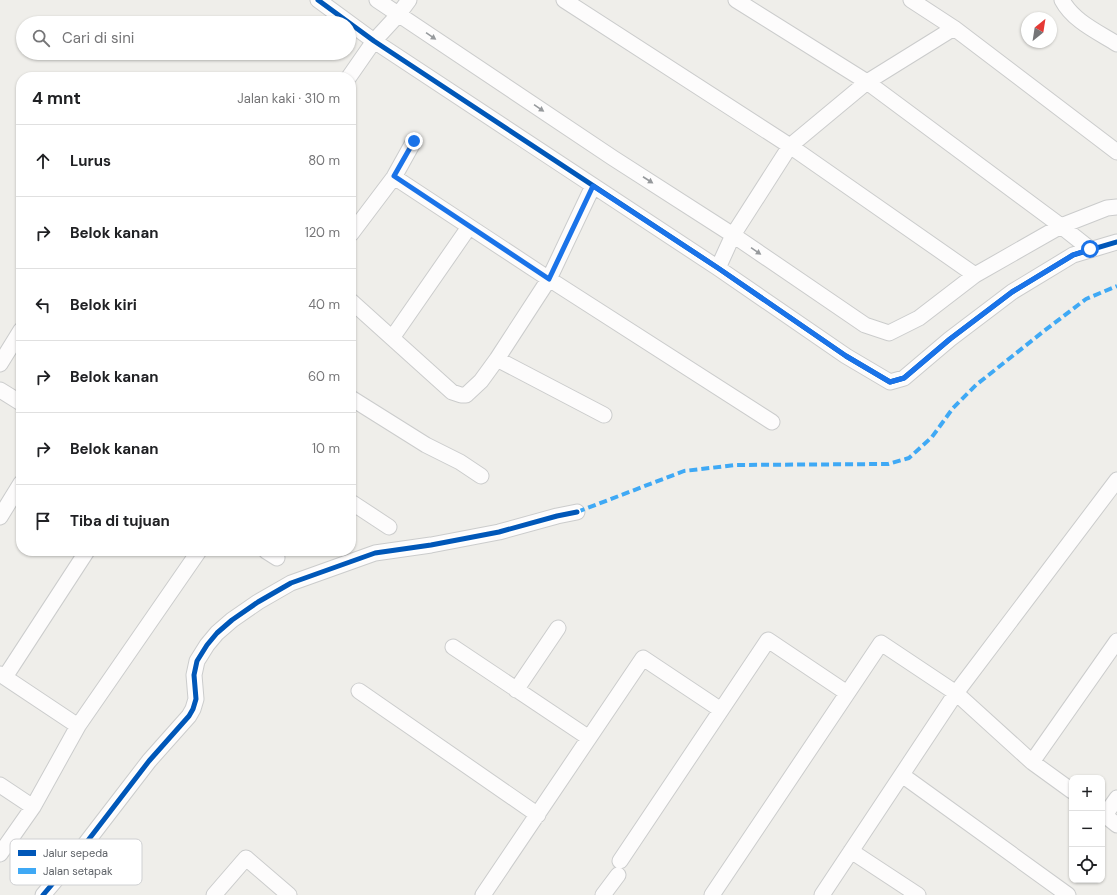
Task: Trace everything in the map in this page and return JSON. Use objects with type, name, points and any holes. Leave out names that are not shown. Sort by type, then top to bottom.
[{"type":"street","points":[[318,0],[340,16]]},
{"type":"street","points":[[377,0],[613,158],[733,235],[865,325],[889,333],[919,318],[975,275],[1061,226],[1107,208],[1117,207]]},
{"type":"street","points":[[352,72],[374,41],[398,15],[409,0]]},
{"type":"street","points":[[564,0],[790,146],[975,275]]},
{"type":"street","points":[[736,0],[867,82],[1090,249]]},
{"type":"street","points":[[911,0],[954,28],[1117,152]]},
{"type":"street","points":[[1062,0],[1066,8],[1079,20],[1117,44]]},
{"type":"street","points":[[356,28],[718,268],[846,356],[890,382],[904,378],[950,339],[1012,292],[1073,255],[1117,242]]},
{"type":"street","points":[[718,268],[733,235],[790,146],[867,82],[954,28]]},
{"type":"street","points":[[356,227],[394,176],[414,141]]},
{"type":"street","points":[[394,176],[469,227],[772,422]]},
{"type":"street","points":[[356,308],[392,338],[452,392],[466,395],[476,387],[497,359],[549,279],[593,186]]},
{"type":"street","points":[[392,338],[469,227]]},
{"type":"street","points":[[0,364],[16,338]]},
{"type":"street","points":[[497,359],[604,414]]},
{"type":"street","points":[[0,390],[16,401]]},
{"type":"street","points":[[356,401],[426,445],[460,462],[481,476]]},
{"type":"street","points":[[822,895],[956,693],[1117,480]]},
{"type":"street","points":[[0,517],[16,491]]},
{"type":"street","points":[[356,505],[389,527]]},
{"type":"street","points":[[89,839],[149,761],[189,716],[196,699],[194,675],[197,661],[217,633],[232,620],[258,602],[291,583],[375,553],[430,545],[499,532],[557,516],[578,512]]},
{"type":"street","points":[[78,726],[2,676],[84,556]]},
{"type":"street","points":[[11,839],[33,807],[78,726],[196,556]]},
{"type":"street","points":[[516,690],[558,628]]},
{"type":"street","points":[[603,895],[721,710],[768,640],[847,693]]},
{"type":"street","points":[[1032,762],[1117,641]]},
{"type":"street","points":[[712,895],[881,643],[956,693],[1032,762],[1069,789]]},
{"type":"street","points":[[452,647],[589,738]]},
{"type":"street","points":[[483,895],[643,658],[721,710]]},
{"type":"street","points":[[359,691],[538,815]]},
{"type":"street","points":[[902,775],[1068,895]]},
{"type":"street","points":[[0,785],[33,807]]},
{"type":"street","points":[[1105,812],[1117,798]]},
{"type":"street","points":[[1105,816],[1117,825]]},
{"type":"street","points":[[0,854],[10,840]]},
{"type":"street","points":[[851,851],[918,895]]},
{"type":"street","points":[[214,895],[246,858],[289,895]]},
{"type":"street","points":[[43,895],[51,885]]},
{"type":"marked path","points":[[577,512],[684,471],[736,465],[888,464],[909,458],[932,437],[953,408],[976,385],[1086,299],[1117,286]]},
{"type":"cycle path","points":[[318,0],[340,16]]},
{"type":"cycle path","points":[[356,28],[718,268],[846,356],[890,382],[904,378],[950,339],[1012,292],[1073,255],[1117,242]]},
{"type":"cycle path","points":[[89,839],[149,761],[189,716],[196,699],[194,675],[197,661],[207,645],[217,633],[232,620],[258,602],[291,583],[375,553],[431,545],[499,532],[577,512]]},
{"type":"cycle path","points":[[43,895],[51,885]]},
{"type":"route","points":[[414,141],[394,176],[549,279],[593,186],[718,268],[846,356],[890,382],[904,378],[919,367],[950,339],[1012,292],[1073,255],[1090,249]]}]
